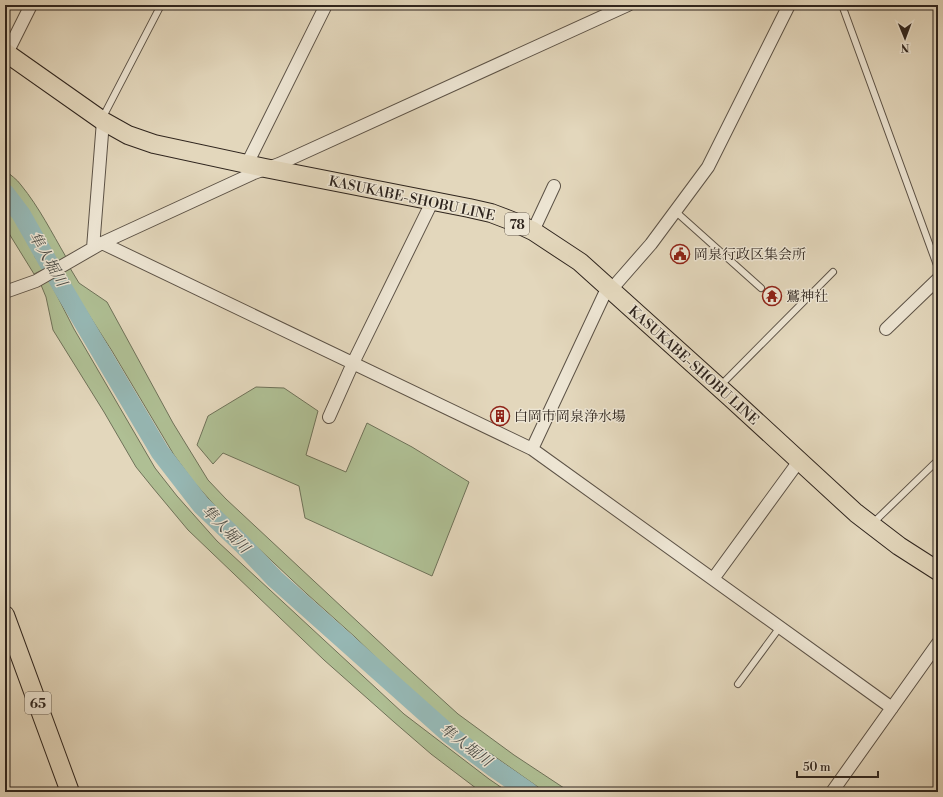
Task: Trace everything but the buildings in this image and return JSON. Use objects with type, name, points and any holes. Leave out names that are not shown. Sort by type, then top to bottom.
[{"type":"main road","name":"KASUKABE-SHOBU LINE","points":[[6,54],[103,121],[128,135],[154,144],[266,168],[434,200],[491,213],[512,221],[533,232],[580,262],[871,526],[938,571]]},
{"type":"main road","name":"65","points":[[5,615],[70,792]]},
{"type":"street","points":[[6,54],[31,5]]},
{"type":"street","points":[[247,164],[326,5]]},
{"type":"street","points":[[5,292],[36,281],[97,246],[266,168],[279,164],[322,145],[628,5]]},
{"type":"street","points":[[532,449],[604,295],[616,284],[651,244],[708,166],[789,5]]},
{"type":"street","points":[[97,246],[103,121]]},
{"type":"street","points":[[533,232],[554,186]]},
{"type":"street","points":[[329,417],[353,363],[434,200]]},
{"type":"street","points":[[97,246],[353,363],[532,449],[892,708]]},
{"type":"street","points":[[886,329],[938,279]]},
{"type":"street","points":[[714,579],[799,461]]},
{"type":"street","points":[[832,792],[938,643]]},
{"type":"lane","points":[[103,121],[161,5]]},
{"type":"lane","points":[[842,5],[938,268]]},
{"type":"lane","points":[[675,211],[761,288]]},
{"type":"lane","points":[[718,387],[833,272]]},
{"type":"lane","points":[[871,526],[938,460]]},
{"type":"lane","points":[[738,684],[780,627]]},
{"type":"green space","points":[[5,170],[19,183],[34,202],[66,257],[57,263],[21,206],[5,186]]},
{"type":"green space","points":[[5,202],[26,233],[34,249],[35,257],[44,269],[34,274],[5,227]]},
{"type":"green space","points":[[70,268],[79,283],[107,302],[173,423],[208,480],[226,499],[458,714],[514,755],[570,792],[545,792],[450,725],[394,675],[224,516],[193,481],[174,455],[112,351],[62,273]]},
{"type":"green space","points":[[49,280],[74,329],[155,468],[177,496],[217,541],[404,714],[508,792],[481,792],[431,754],[324,660],[188,530],[136,467],[53,330],[46,297],[41,285]]},
{"type":"green space","points":[[256,387],[284,388],[318,411],[306,455],[346,472],[367,423],[412,447],[469,482],[432,576],[305,518],[299,486],[223,453],[213,464],[197,445],[208,416]]},
{"type":"waterway","name":"隼人堀川","points":[[5,193],[21,214],[160,452],[201,505],[242,544],[275,579],[449,734],[529,792]]},
{"type":"place","name":"岡泉行政区集会所","points":[[680,254]]},
{"type":"place","name":"鷲神社","points":[[772,296]]},
{"type":"place","name":"白岡市岡泉浄水場","points":[[500,416]]}]
